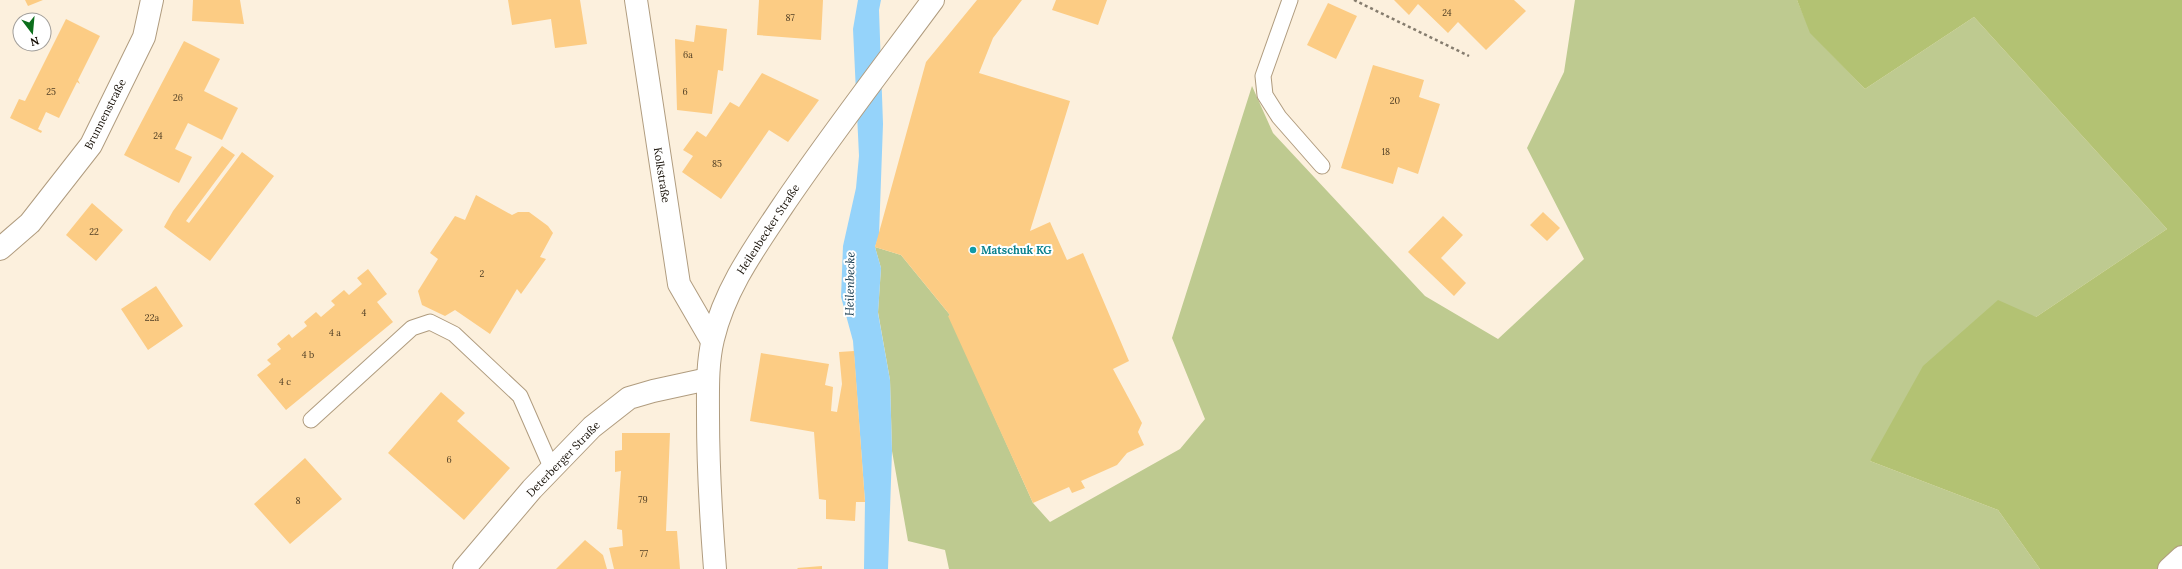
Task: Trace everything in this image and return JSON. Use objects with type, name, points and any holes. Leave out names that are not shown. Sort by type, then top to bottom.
[{"type":"street","name":"Brunnenstraße","points":[[0,249],[30,223],[91,145],[144,37],[152,0]]},
{"type":"street","name":"Kolkstraße","points":[[636,0],[679,284],[712,341]]},
{"type":"street","name":"Heilenbecker Straße","points":[[715,569],[708,458],[708,379],[712,341],[719,317],[739,271],[849,110],[932,0]]},
{"type":"street","name":"Deterberger Straße","points":[[464,569],[552,469],[592,428],[629,398],[653,390],[708,379]]},
{"type":"street","points":[[2169,569],[2182,558]]},
{"type":"lane","points":[[1290,0],[1263,76],[1265,95],[1279,117],[1322,166]]},
{"type":"lane","points":[[311,420],[412,328],[430,322],[454,334],[520,396],[552,469]]},
{"type":"path","points":[[1354,0],[1469,56]]},
{"type":"green space","points":[[1575,0],[1797,0],[1811,33],[1865,89],[1974,17],[2167,229],[2036,317],[1870,461],[1998,510],[2040,569],[949,569],[945,550],[908,541],[892,451],[890,380],[878,312],[881,268],[875,247],[901,255],[950,315],[949,316],[1033,503],[1050,522],[1180,449],[1205,419],[1172,338],[1252,86],[1273,133],[1425,296],[1498,339],[1584,259],[1527,148],[1564,72]]},
{"type":"green space","points":[[1797,0],[2182,0],[2182,569],[2040,569],[1998,510],[1870,461],[1923,366],[1998,300],[2036,317],[2167,229],[1974,17],[1865,89],[1810,33]]},
{"type":"water","name":"Heilenbecke","points":[[858,0],[881,0],[879,10],[883,124],[879,235],[875,247],[881,268],[878,313],[890,380],[892,451],[888,569],[864,569],[865,502],[853,341],[841,297],[843,246],[856,188],[859,156],[853,29]]},
{"type":"building","points":[[25,0],[43,0],[28,6]]},
{"type":"building","points":[[193,0],[240,0],[244,24],[192,21]]},
{"type":"building","points":[[508,0],[580,0],[587,44],[555,48],[551,19],[512,25]]},
{"type":"building","points":[[759,0],[823,0],[821,40],[757,35]]},
{"type":"building","name":"Matschuk KG","points":[[977,0],[1022,0],[993,38],[979,73],[1070,101],[1030,231],[1050,222],[1067,260],[1083,253],[1129,361],[1113,369],[1142,423],[1138,432],[1144,445],[1127,453],[1117,465],[1081,481],[1085,488],[1072,493],[1069,487],[1033,503],[948,316],[950,315],[901,255],[875,247],[926,62]]},
{"type":"building","points":[[1056,0],[1107,0],[1098,25],[1052,10]]},
{"type":"building","points":[[1394,0],[1514,0],[1526,11],[1486,50],[1458,22],[1448,33],[1418,4],[1409,15]]},
{"type":"building","points":[[1328,3],[1357,16],[1336,59],[1307,45]]},
{"type":"building","points":[[66,19],[100,36],[78,80],[80,84],[77,82],[59,118],[46,112],[38,129],[42,131],[41,133],[10,118],[19,99],[25,101],[50,52],[52,52],[52,47]]},
{"type":"building","points":[[696,25],[727,29],[723,71],[718,70],[712,114],[677,110],[675,39],[694,42]]},
{"type":"building","points":[[184,41],[220,59],[204,91],[238,108],[222,140],[188,123],[175,149],[192,157],[179,183],[124,155]]},
{"type":"building","points":[[1373,65],[1424,80],[1419,97],[1440,104],[1418,174],[1398,167],[1393,184],[1341,168]]},
{"type":"building","points":[[762,73],[819,100],[788,142],[769,130],[721,199],[682,172],[693,156],[683,150],[697,131],[706,137],[730,102],[739,107]]},
{"type":"building","points":[[222,146],[235,155],[186,221],[189,223],[242,152],[274,176],[210,261],[164,227],[173,211]]},
{"type":"building","points":[[476,195],[512,215],[518,212],[529,212],[548,226],[553,233],[540,257],[546,259],[521,294],[517,289],[490,334],[455,310],[445,316],[422,305],[418,291],[438,259],[430,253],[455,216],[465,220]]},
{"type":"building","points":[[92,203],[123,230],[96,261],[66,235]]},
{"type":"building","points":[[1543,212],[1560,228],[1547,241],[1530,225]]},
{"type":"building","points":[[1443,216],[1463,235],[1441,258],[1466,283],[1454,296],[1408,252]]},
{"type":"building","points":[[368,269],[387,294],[377,302],[393,322],[286,410],[257,375],[271,364],[267,360],[281,349],[277,344],[289,334],[292,338],[307,326],[304,322],[316,312],[321,317],[335,305],[331,301],[344,290],[349,295],[362,284],[357,278]]},
{"type":"building","points":[[156,286],[183,326],[148,350],[121,309]]},
{"type":"building","points":[[854,351],[865,502],[856,502],[855,521],[826,519],[826,500],[819,499],[814,432],[750,421],[761,353],[829,364],[825,385],[833,387],[831,411],[837,412],[842,384],[839,352]]},
{"type":"building","points":[[441,392],[465,413],[457,421],[510,468],[464,520],[388,453]]},
{"type":"building","points":[[622,433],[670,433],[666,531],[677,531],[680,569],[614,569],[609,548],[623,546],[622,530],[617,529],[621,471],[615,472],[615,451],[622,450]]},
{"type":"building","points":[[305,458],[342,499],[290,544],[254,504]]},
{"type":"building","points":[[585,540],[603,555],[607,569],[556,569]]},
{"type":"building","points":[[822,566],[822,569],[797,568]]},
{"type":"place","name":"Matschuk KG","points":[[973,250]]}]
